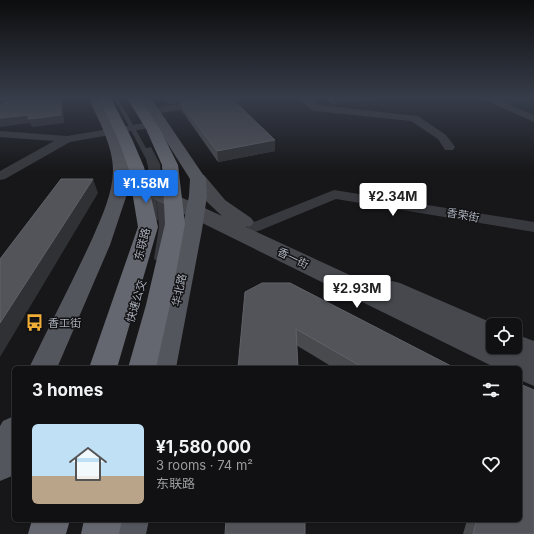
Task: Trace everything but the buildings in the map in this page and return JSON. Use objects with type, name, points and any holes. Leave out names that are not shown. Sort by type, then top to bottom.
[{"type":"highway","name":"东联路","points":[[104,366],[148,227],[136,167],[117,123]]},
{"type":"highway","points":[[142,366],[158,304],[175,224],[170,165],[149,123]]},
{"type":"highway","points":[[100,534],[103,522]]},
{"type":"main road","points":[[44,366],[98,251],[118,198],[121,170],[106,123]]},
{"type":"main road","points":[[162,123],[198,179]]},
{"type":"main road","name":"华北路","points":[[162,366],[195,212],[198,196],[198,179]]},
{"type":"main road","points":[[0,464],[12,437]]},
{"type":"main road","points":[[127,534],[130,522]]},
{"type":"street","points":[[0,134],[67,139],[162,123]]},
{"type":"street","points":[[421,123],[442,137],[449,147]]},
{"type":"street","points":[[0,176],[67,139]]},
{"type":"street","name":"香一街","points":[[121,170],[131,181],[517,366]]},
{"type":"street","name":"香一街","points":[[198,179],[218,205],[234,217],[486,332]]},
{"type":"street","name":"香荣街","points":[[255,227],[334,194],[534,227]]},
{"type":"street","points":[[522,348],[534,354]]},
{"type":"street","name":"香一街","points":[[522,368],[534,374]]},
{"type":"lane","points":[[132,123],[135,127]]},
{"type":"lane","points":[[133,123],[149,159],[163,227],[157,264]]},
{"type":"lane","points":[[148,256],[155,226],[156,193]]},
{"type":"lane","points":[[85,534],[88,522]]},
{"type":"place","name":"香工街","points":[[35,323]]}]
